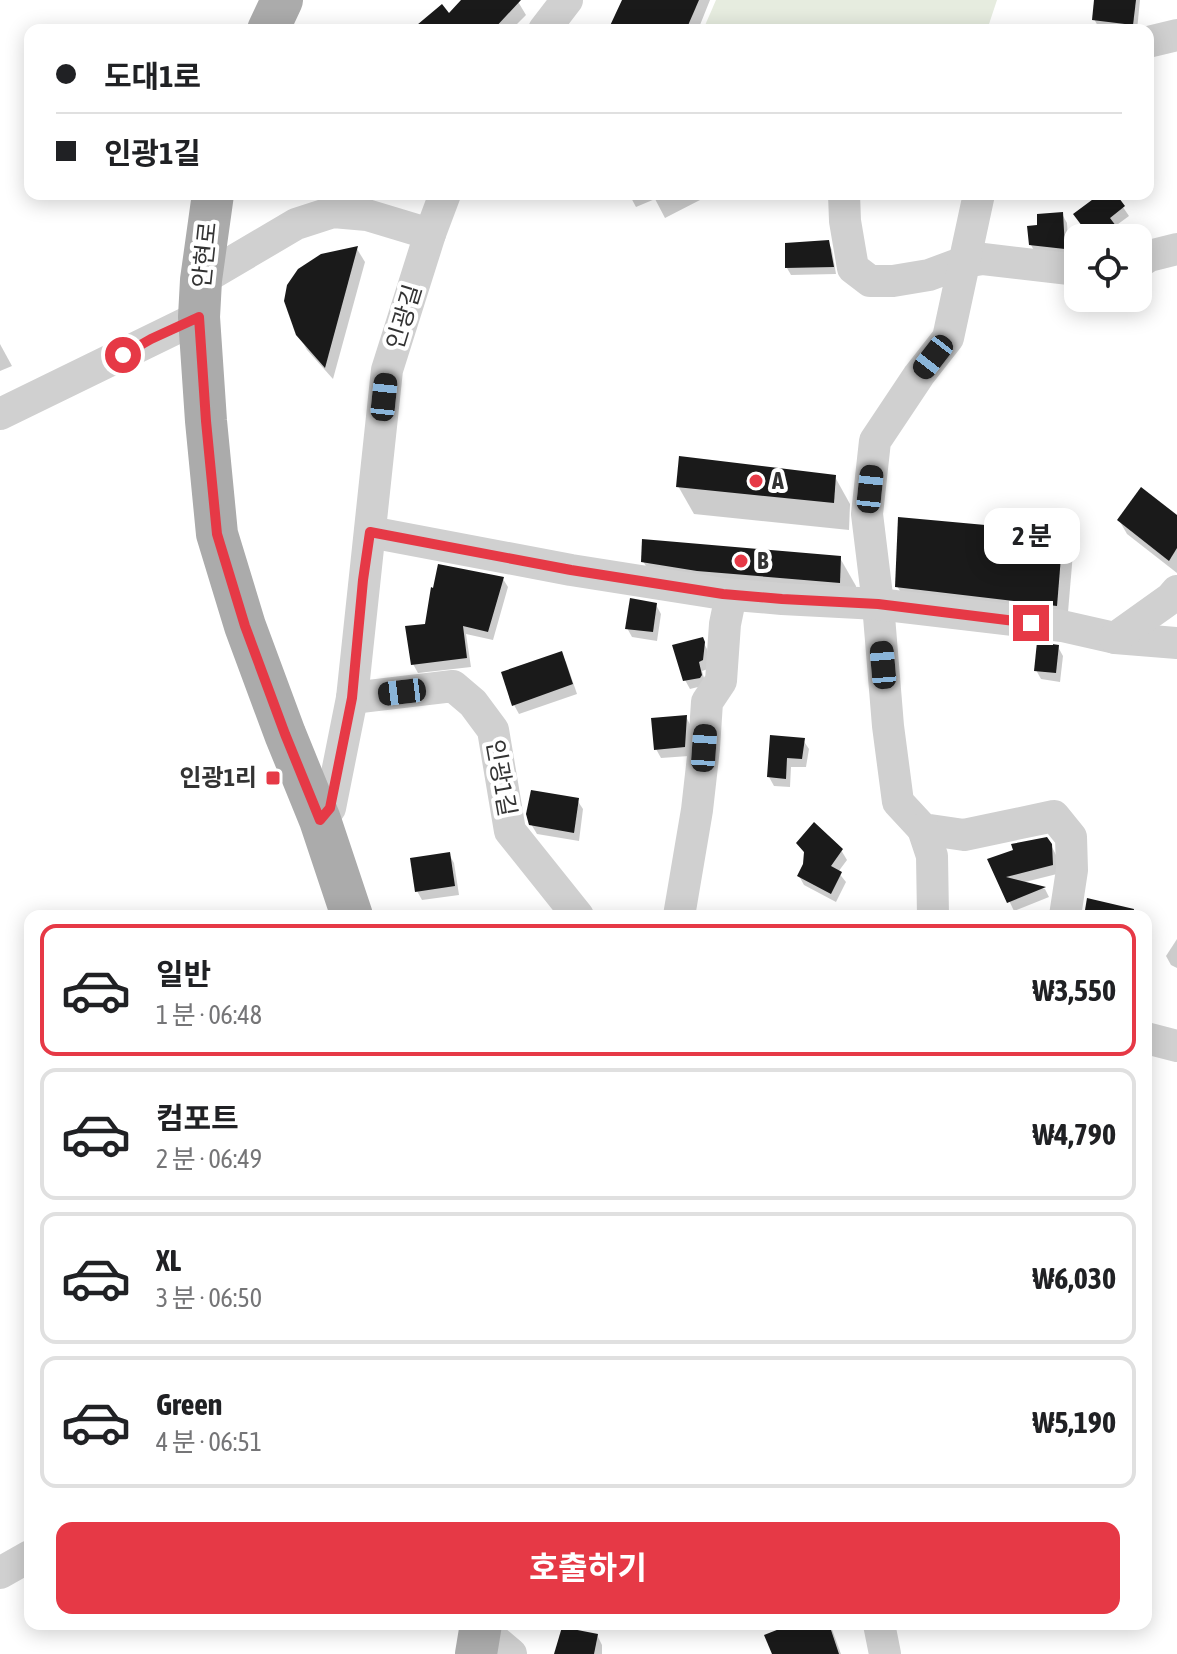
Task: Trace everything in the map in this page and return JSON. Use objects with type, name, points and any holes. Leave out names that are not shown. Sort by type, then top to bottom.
[{"type":"main road","points":[[271,24],[282,0]]},
{"type":"main road","name":"안현로","points":[[212,200],[200,298],[206,421],[217,534],[245,626],[320,820],[350,910]]},
{"type":"street","points":[[1154,41],[1177,35]]},
{"type":"street","name":"인광길","points":[[320,820],[330,808],[352,698],[387,370],[443,200]]},
{"type":"street","points":[[844,200],[853,268],[870,281],[929,275],[964,262],[983,259],[1064,268]]},
{"type":"street","points":[[933,910],[932,856],[923,829],[898,802],[867,514],[875,441],[948,338],[978,200]]},
{"type":"street","points":[[0,414],[200,298],[296,224],[333,212],[367,215],[430,234]]},
{"type":"street","points":[[1152,255],[1177,249]]},
{"type":"street","points":[[370,532],[571,570],[731,595],[878,604],[1062,626],[1115,638],[1177,643]]},
{"type":"street","points":[[1115,638],[1177,591]]},
{"type":"street","points":[[680,910],[697,810],[707,702],[721,681],[725,624],[731,595]]},
{"type":"street","name":"인광1길","points":[[352,698],[453,686],[473,703],[493,730],[510,831],[573,910]]},
{"type":"street","points":[[923,829],[964,835],[1054,816],[1071,837],[1072,870],[1066,910]]},
{"type":"street","points":[[1152,1040],[1177,1046]]},
{"type":"street","points":[[0,1573],[24,1559]]},
{"type":"street","points":[[880,1630],[885,1654]]},
{"type":"shaded area","points":[[716,0],[997,0],[989,24],[706,24]]},
{"type":"building","points":[[461,0],[521,0],[499,24],[418,24],[442,4],[449,13]]},
{"type":"building","points":[[622,0],[699,0],[689,24],[611,24]]},
{"type":"building","points":[[1094,0],[1136,0],[1133,24],[1092,20]]},
{"type":"building","points":[[1092,200],[1120,200],[1125,206],[1110,218],[1114,224],[1080,224],[1073,214]]},
{"type":"building","points":[[1063,212],[1064,249],[1029,245],[1027,226],[1037,225],[1037,214]]},
{"type":"building","points":[[829,240],[834,267],[785,268],[785,243]]},
{"type":"building","points":[[358,246],[325,368],[296,335],[284,301],[287,285],[298,269],[321,254]]},
{"type":"building","name":"A","points":[[679,456],[836,475],[834,503],[676,487]]},
{"type":"building","points":[[1141,487],[1177,515],[1177,548],[1169,561],[1117,520]]},
{"type":"building","points":[[898,517],[1063,532],[1057,606],[895,587]]},
{"type":"building","name":"B","points":[[642,539],[841,556],[840,583],[697,571],[641,562]]},
{"type":"building","points":[[438,564],[504,577],[488,632],[463,626],[467,658],[411,665],[405,626],[425,624]]},
{"type":"building","points":[[630,598],[657,603],[653,632],[625,629]]},
{"type":"building","points":[[703,637],[703,660],[699,662],[702,675],[683,681],[672,645]]},
{"type":"building","points":[[1037,642],[1059,645],[1056,673],[1034,671]]},
{"type":"building","points":[[562,651],[573,684],[512,706],[501,672]]},
{"type":"building","points":[[687,715],[685,747],[654,750],[651,718]]},
{"type":"building","points":[[770,735],[805,738],[802,759],[787,758],[786,779],[767,777]]},
{"type":"building","points":[[531,790],[579,798],[574,833],[529,825],[526,814]]},
{"type":"building","points":[[814,822],[843,849],[831,866],[842,872],[831,894],[797,876],[804,852],[796,843]]},
{"type":"building","points":[[1047,837],[1052,844],[1053,865],[1006,877],[1046,887],[1007,903],[987,859],[1013,850],[1011,844]]},
{"type":"building","points":[[450,852],[455,886],[415,892],[410,858]]},
{"type":"building","points":[[1087,898],[1134,909],[1134,910],[1085,910]]},
{"type":"building","points":[[561,1630],[598,1634],[594,1654],[554,1654]]},
{"type":"building","points":[[777,1630],[831,1630],[839,1654],[772,1654],[764,1635]]},
{"type":"place","name":"A","points":[[756,481]]},
{"type":"place","name":"B","points":[[741,561]]},
{"type":"place","name":"인광1리","points":[[273,778]]},
{"type":"route","points":[[123,355],[199,317],[217,534],[245,626],[320,820],[330,808],[352,698],[370,532],[571,570],[723,594],[878,604],[1031,623]]}]
